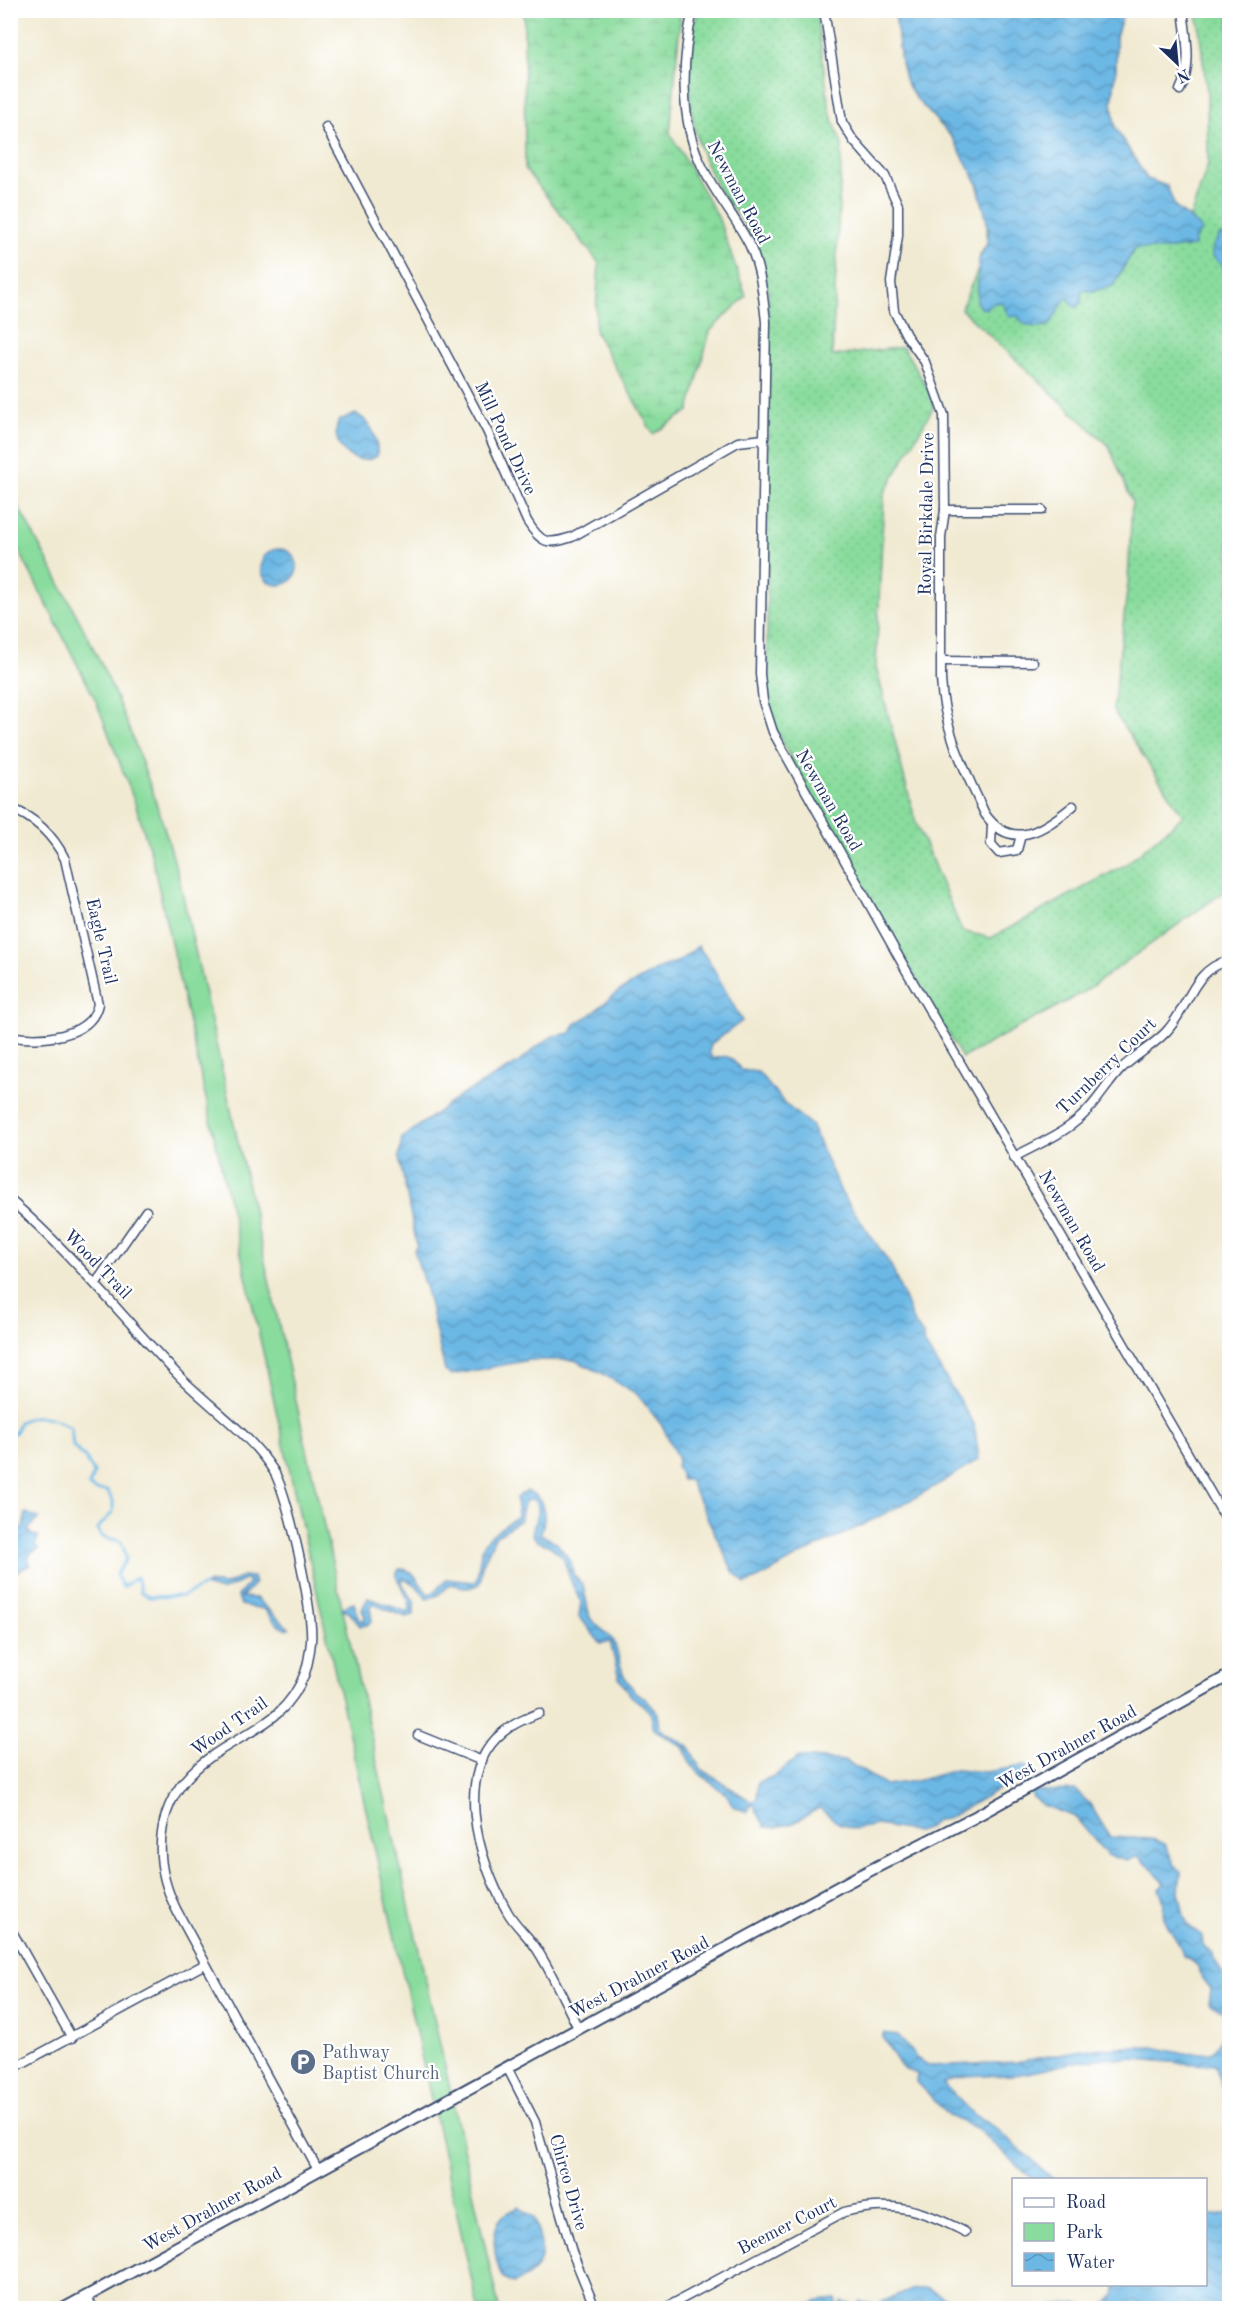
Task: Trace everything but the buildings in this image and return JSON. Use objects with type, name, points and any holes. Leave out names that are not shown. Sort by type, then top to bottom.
[{"type":"street","name":"Newman Road","points":[[693,10],[685,70],[691,132],[699,161],[751,248],[763,295],[766,322],[760,675],[763,701],[773,732],[1014,1157],[1230,1526]]},
{"type":"street","name":"Royal Birkdale Drive","points":[[824,10],[835,93],[842,122],[853,140],[878,165],[898,205],[898,236],[892,269],[894,311],[929,371],[944,415],[945,510],[941,537],[944,661],[942,694],[951,736],[971,785],[992,825],[992,844],[999,853],[1017,850],[1021,836],[1050,823],[1073,806]]},
{"type":"street","points":[[1180,90],[1185,80],[1188,60],[1183,10]]},
{"type":"street","name":"Mill Pond Drive","points":[[326,127],[487,431],[527,521],[544,541],[553,543],[572,537],[738,442],[764,439]]},
{"type":"street","points":[[945,510],[1042,510]]},
{"type":"street","points":[[944,661],[1033,662]]},
{"type":"street","name":"Eagle Trail","points":[[10,808],[38,823],[58,845],[65,859],[98,1004],[93,1019],[80,1029],[34,1039],[10,1036]]},
{"type":"street","points":[[992,825],[1002,831],[1021,836]]},
{"type":"street","name":"Turnberry Court","points":[[1014,1157],[1080,1119],[1123,1067],[1165,1033],[1174,1022],[1192,987],[1203,974],[1214,965],[1230,960]]},
{"type":"street","name":"Wood Trail","points":[[10,1200],[96,1283],[181,1377],[247,1438],[273,1470],[285,1501],[309,1603],[312,1641],[304,1673],[291,1698],[271,1721],[206,1759],[175,1793],[160,1836],[162,1877],[168,1894],[205,1964],[318,2170]]},
{"type":"street","points":[[96,1283],[146,1210]]},
{"type":"street","name":"West Drahner Road","points":[[65,2308],[77,2306],[87,2296],[859,1876],[973,1818],[1230,1675]]},
{"type":"street","points":[[539,1713],[509,1727],[482,1761],[475,1786],[473,1811],[477,1842],[507,1912],[539,1953],[578,2028]]},
{"type":"street","points":[[417,1735],[482,1761]]},
{"type":"street","points":[[10,1928],[72,2038]]},
{"type":"street","points":[[10,2070],[205,1964]]},
{"type":"street","name":"Chirco Drive","points":[[507,2067],[535,2122],[572,2252],[595,2308]]},
{"type":"street","name":"Beemer Court","points":[[665,2308],[844,2212],[871,2205],[901,2206],[935,2216],[965,2232]]},
{"type":"street","points":[[87,2296],[93,2308]]},
{"type":"green space","points":[[524,11],[681,11],[670,133],[718,217],[746,296],[710,331],[689,411],[653,434],[595,331],[599,263],[525,169]]},
{"type":"green space","points":[[698,11],[816,11],[830,112],[842,144],[832,356],[903,347],[928,389],[934,406],[884,494],[876,667],[916,823],[962,931],[991,938],[1125,865],[1183,816],[1113,710],[1128,583],[1132,502],[1109,446],[961,309],[979,267],[980,255],[987,244],[987,220],[975,176],[955,141],[916,98],[906,82],[901,62],[895,11],[1124,11],[1116,36],[1116,71],[1112,102],[1115,127],[1147,179],[1167,186],[1175,207],[1190,218],[1208,164],[1207,93],[1197,11],[1229,11],[1229,888],[1082,993],[962,1058],[788,754],[775,727],[767,695],[768,290],[754,240],[711,175],[695,130],[689,83],[689,58]]},
{"type":"green space","points":[[10,491],[75,611],[111,685],[148,780],[179,878],[499,2308],[478,2308],[151,854],[135,803],[96,701],[11,535]]},
{"type":"water","points":[[895,11],[1124,11],[1116,36],[1116,71],[1112,102],[1115,127],[1147,179],[1167,186],[1175,207],[1200,227],[1201,231],[1194,240],[1194,246],[1161,250],[1135,248],[1113,286],[1092,291],[1082,290],[1081,302],[1077,307],[1072,305],[1069,298],[1065,299],[1049,326],[1027,325],[1018,316],[1009,316],[1002,302],[994,303],[986,309],[979,307],[977,302],[979,259],[987,244],[989,230],[978,184],[952,137],[916,98],[906,82],[901,62]]},
{"type":"water","points":[[1220,235],[1229,235],[1229,274],[1212,255],[1213,246]]},
{"type":"water","points":[[356,414],[362,417],[373,432],[377,456],[359,460],[344,452],[340,445],[336,429],[339,420]]},
{"type":"water","points":[[279,549],[292,554],[297,567],[292,580],[279,585],[266,580],[261,567],[266,554]]},
{"type":"water","points":[[698,946],[711,964],[742,1021],[711,1044],[709,1052],[713,1059],[726,1057],[741,1070],[758,1072],[785,1104],[811,1125],[842,1194],[891,1265],[914,1323],[923,1335],[924,1343],[974,1424],[979,1459],[898,1507],[805,1552],[763,1577],[745,1584],[733,1571],[689,1480],[682,1480],[676,1465],[678,1460],[663,1427],[637,1394],[574,1360],[530,1360],[451,1375],[445,1371],[427,1293],[414,1250],[417,1246],[399,1157],[402,1138],[460,1096],[518,1063],[553,1036],[571,1033],[575,1024],[589,1016],[619,991],[662,967],[679,961]]},
{"type":"water","points":[[526,1491],[533,1493],[541,1502],[544,1522],[540,1534],[556,1542],[569,1558],[574,1576],[583,1585],[590,1618],[614,1641],[623,1674],[635,1692],[645,1698],[658,1713],[660,1729],[689,1747],[700,1768],[752,1802],[757,1798],[758,1783],[776,1775],[798,1757],[846,1761],[885,1785],[916,1781],[955,1770],[985,1772],[1025,1766],[1028,1769],[1024,1775],[1034,1791],[1075,1790],[1090,1804],[1110,1837],[1152,1839],[1165,1844],[1175,1865],[1181,1871],[1179,1891],[1184,1916],[1189,1926],[1202,1936],[1203,1946],[1212,1954],[1229,1986],[1229,2015],[1209,2004],[1211,1989],[1199,1973],[1198,1966],[1183,1956],[1180,1945],[1168,1928],[1159,1889],[1164,1884],[1159,1876],[1138,1856],[1127,1861],[1107,1855],[1075,1817],[1043,1805],[1032,1797],[1032,1792],[1021,1776],[947,1819],[936,1820],[926,1829],[917,1832],[877,1825],[856,1829],[840,1824],[819,1808],[794,1823],[765,1827],[753,1803],[747,1812],[733,1806],[727,1795],[690,1763],[684,1748],[654,1729],[650,1711],[631,1696],[619,1678],[610,1642],[600,1643],[579,1616],[581,1602],[563,1557],[550,1546],[537,1541],[532,1534],[538,1510],[536,1502],[532,1499],[525,1501],[520,1520],[495,1537],[482,1566],[481,1580],[478,1585],[468,1588],[451,1584],[438,1595],[427,1599],[416,1585],[403,1578],[402,1584],[414,1601],[414,1615],[406,1617],[372,1604],[370,1607],[372,1621],[360,1626],[349,1612],[342,1610],[354,1603],[359,1619],[363,1622],[365,1616],[362,1609],[368,1598],[408,1612],[410,1610],[409,1601],[396,1576],[399,1569],[405,1569],[413,1574],[429,1594],[436,1591],[446,1579],[473,1582],[477,1579],[483,1546],[491,1535],[518,1516],[516,1498]]},
{"type":"water","points":[[26,1513],[39,1518],[28,1530],[31,1535],[39,1536],[35,1546],[39,1549],[31,1553],[28,1559],[30,1565],[12,1574],[11,1524],[18,1524],[18,1529],[23,1528]]},
{"type":"water","points":[[244,1576],[253,1577],[255,1583],[242,1597],[256,1598],[289,1628],[285,1629],[276,1623],[264,1609],[241,1605],[238,1596],[249,1583],[247,1579],[221,1591],[204,1586],[209,1583],[225,1585]]},
{"type":"water","points":[[1229,2028],[1229,2096],[1221,2085],[1215,2065],[1130,2059],[1089,2060],[1022,2074],[959,2077],[943,2083],[973,2114],[995,2127],[1052,2178],[1035,2178],[1028,2175],[976,2128],[949,2116],[916,2081],[917,2074],[901,2067],[882,2037],[884,2033],[898,2035],[916,2058],[930,2066],[1016,2062],[1082,2050],[1118,2047],[1153,2047],[1185,2054],[1211,2052]]},
{"type":"water","points":[[519,2207],[533,2217],[540,2238],[541,2256],[533,2271],[525,2278],[513,2283],[502,2277],[495,2255],[494,2238],[502,2217]]},
{"type":"water","points":[[1229,2213],[1229,2308],[1091,2308],[1105,2305],[1114,2295],[1117,2286],[1207,2286],[1207,2216]]},
{"type":"water","points":[[927,2288],[964,2308],[838,2308],[842,2302],[857,2305],[860,2302],[877,2304],[909,2290]]},
{"type":"water","points":[[836,2299],[838,2308],[804,2308],[818,2301]]},
{"type":"water","points":[[1077,2303],[1091,2308],[1037,2308]]},
{"type":"waterway","points":[[10,1434],[16,1432],[19,1422],[33,1417],[46,1417],[71,1428],[73,1446],[86,1459],[94,1472],[89,1486],[95,1490],[107,1491],[113,1500],[113,1512],[97,1529],[101,1536],[121,1542],[126,1559],[116,1575],[123,1587],[137,1577],[141,1592],[149,1597],[183,1596],[204,1586]]},
{"type":"place","name":"Pathway Baptist Church","points":[[303,2062]]}]
